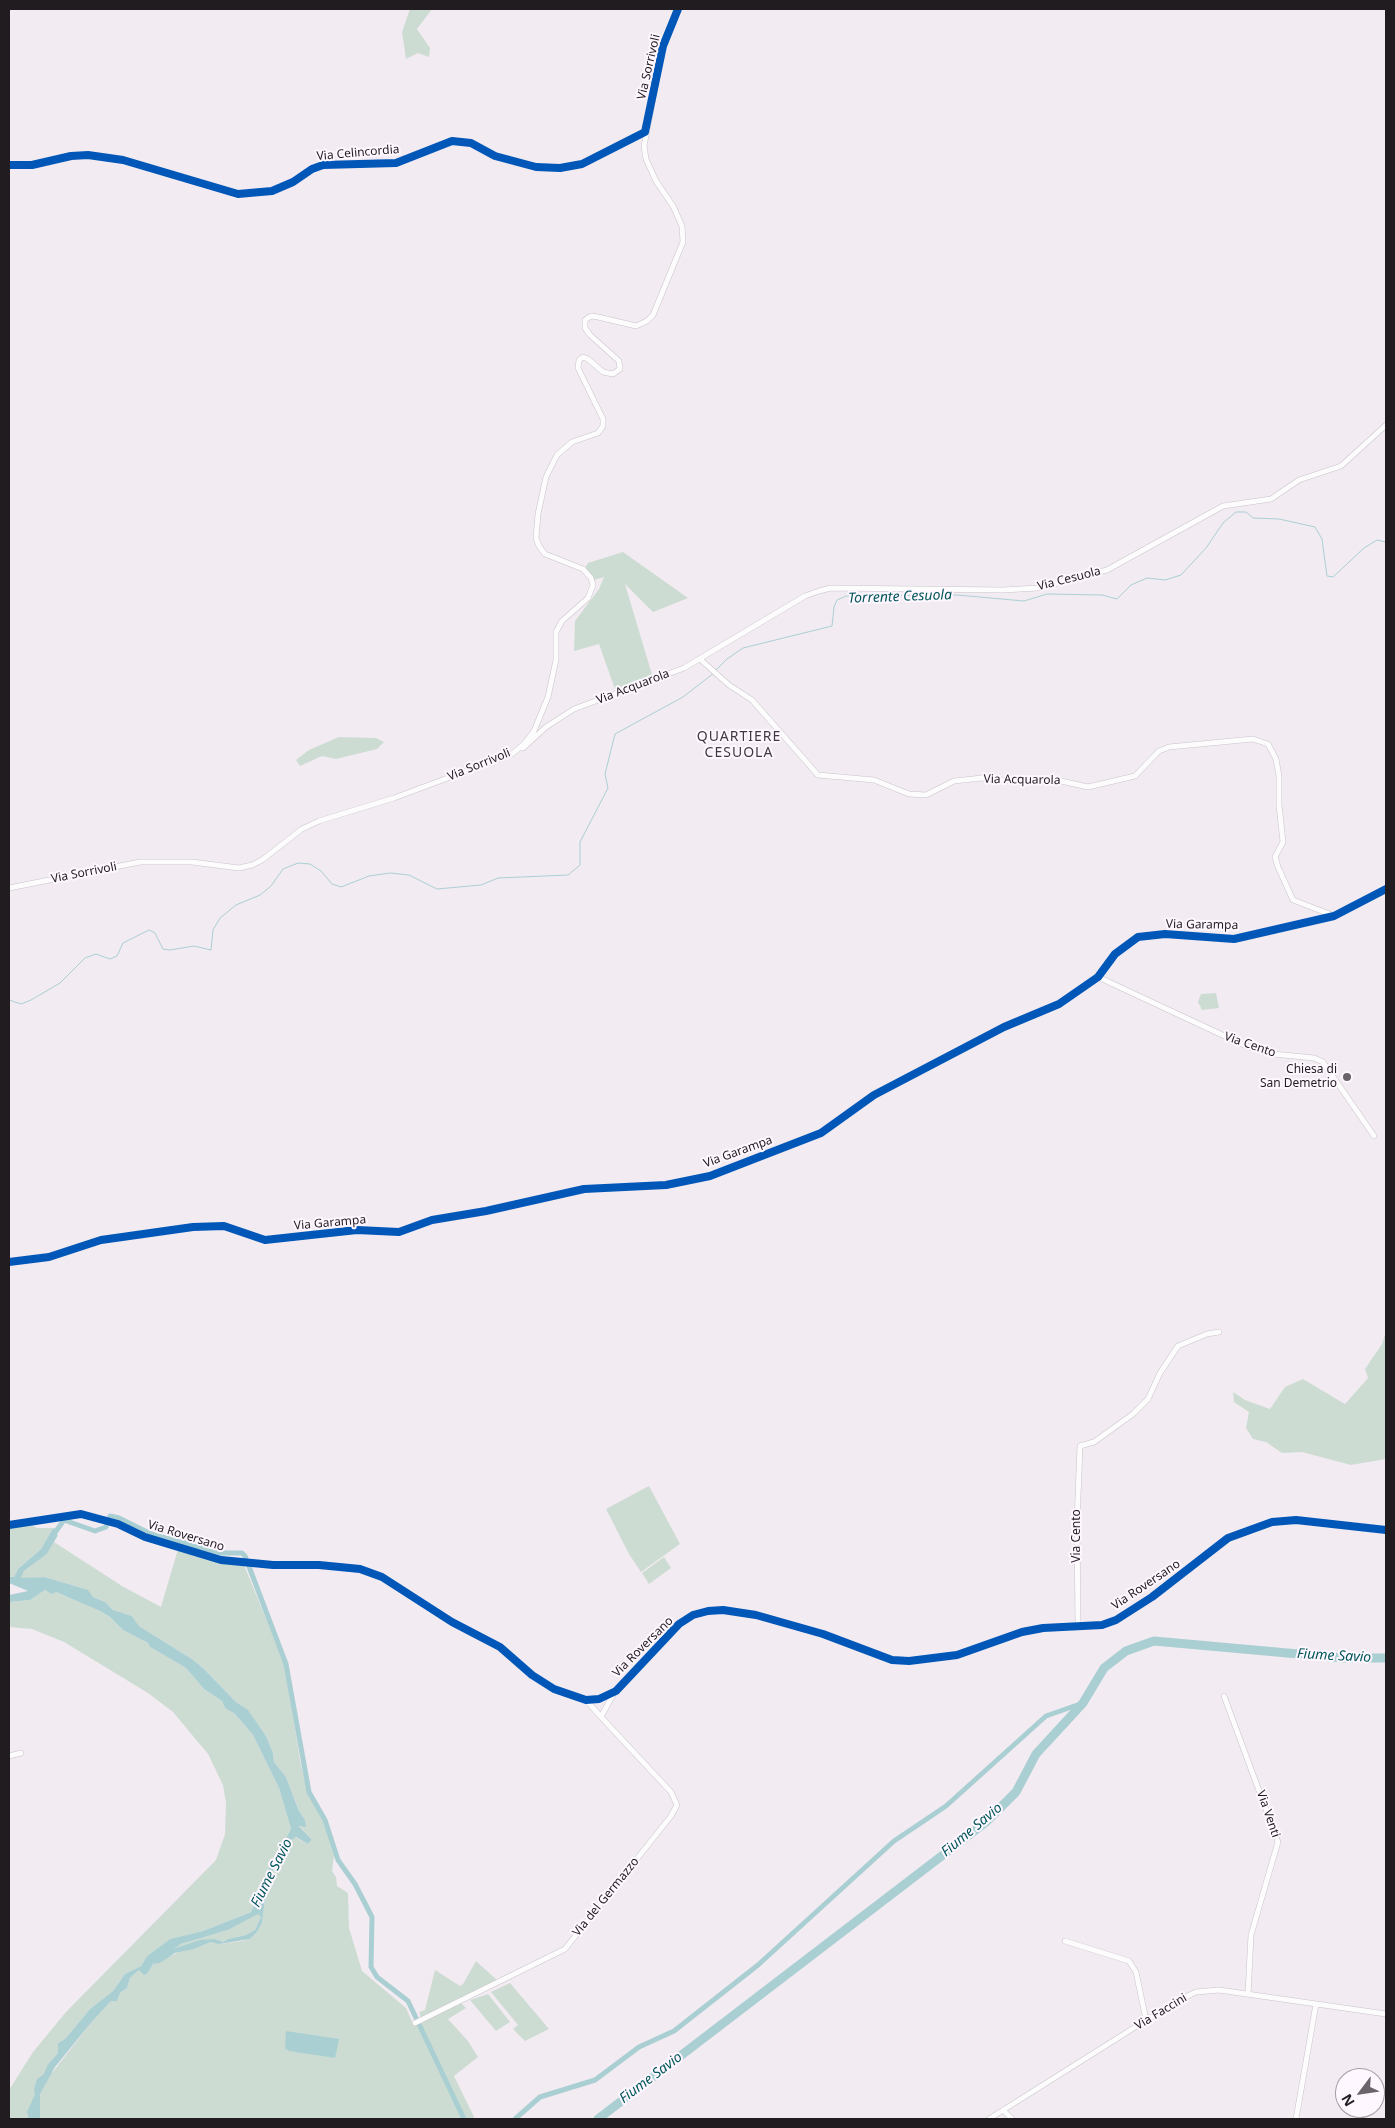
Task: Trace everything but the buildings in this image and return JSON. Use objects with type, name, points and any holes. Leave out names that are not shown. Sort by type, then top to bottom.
[{"type":"street","name":"Via Sorrivoli","points":[[9,888],[140,862],[192,862],[239,868],[252,865],[262,860],[302,830],[319,821],[394,798],[512,754],[524,744],[534,731],[548,697],[556,660],[556,632],[562,620],[588,598],[593,585],[591,578],[583,569],[545,554],[539,546],[536,538],[538,514],[546,477],[557,455],[572,442],[598,433],[603,426],[603,419],[578,368],[579,360],[584,357],[588,359],[603,372],[613,374],[620,369],[619,361],[590,335],[585,328],[585,320],[591,316],[636,326],[647,321],[653,315],[683,242],[682,226],[646,159],[645,132],[663,46],[678,9]]},
{"type":"street","name":"Via Celincordia","points":[[9,165],[32,165],[71,156],[88,155],[124,160],[238,194],[272,191],[294,182],[312,169],[323,165],[396,163],[452,140],[470,143],[495,156],[536,167],[560,168],[582,164],[645,132]]},
{"type":"street","name":"Via Cesuola","points":[[701,660],[805,596],[831,588],[1003,590],[1038,588],[1107,570],[1223,506],[1271,499],[1300,480],[1341,466],[1386,425]]},
{"type":"street","name":"Via Acquarola","points":[[512,754],[527,747],[546,727],[574,710],[701,660],[729,685],[752,700],[818,775],[874,780],[909,794],[926,795],[954,781],[982,778],[1024,782],[1052,778],[1088,787],[1134,776],[1159,751],[1169,747],[1242,740],[1262,741],[1272,749],[1279,776],[1279,805],[1284,842],[1275,857],[1278,867],[1293,900],[1334,916]]},
{"type":"street","name":"Via Garampa","points":[[9,1262],[49,1257],[101,1240],[193,1227],[224,1226],[265,1240],[357,1230],[399,1232],[432,1220],[486,1211],[584,1189],[666,1185],[710,1176],[821,1133],[874,1095],[1004,1027],[1059,1004],[1098,977],[1115,954],[1138,937],[1165,934],[1234,939],[1334,916],[1386,889]]},
{"type":"street","name":"Via Cento","points":[[1098,977],[1246,1046],[1274,1054],[1314,1058],[1323,1062],[1374,1136]]},
{"type":"street","name":"Via Cento","points":[[1078,1625],[1077,1522],[1080,1446],[1094,1442],[1133,1414],[1148,1399],[1160,1373],[1178,1346],[1207,1334],[1219,1332]]},
{"type":"street","name":"Via Roversano","points":[[9,1525],[68,1515],[96,1518],[118,1524],[145,1537],[221,1560],[250,1563],[339,1566],[360,1569],[382,1577],[452,1622],[500,1647],[532,1675],[554,1689],[586,1700],[599,1699],[616,1691],[679,1624],[693,1615],[708,1611],[723,1610],[756,1615],[823,1634],[892,1660],[909,1661],[956,1655],[1022,1632],[1043,1628],[1102,1625],[1116,1620],[1152,1597],[1228,1538],[1272,1522],[1296,1520],[1386,1530]]},
{"type":"street","points":[[601,1717],[616,1691]]},
{"type":"street","name":"Via Venti","points":[[1224,1696],[1278,1842],[1251,1935],[1248,1994]]},
{"type":"street","name":"Via del Germazzo","points":[[415,2023],[565,1949],[672,1816],[677,1805],[671,1792],[586,1700]]},
{"type":"street","points":[[9,1756],[21,1754]]},
{"type":"street","points":[[1065,1941],[1122,1957],[1133,1965],[1140,1986],[1146,2020]]},
{"type":"street","name":"Via Faccini","points":[[988,2119],[1146,2020],[1196,1992],[1219,1990],[1386,2014]]},
{"type":"street","points":[[1296,2119],[1316,2004]]},
{"type":"street","points":[[1003,2110],[1012,2119]]},
{"type":"shaded area","points":[[410,9],[432,9],[417,29],[430,48],[429,57],[418,53],[406,59],[402,32]]},
{"type":"shaded area","points":[[623,552],[688,598],[653,612],[625,584],[653,678],[616,692],[599,644],[574,651],[575,621],[599,589],[604,577],[594,580],[585,568],[588,563]]},
{"type":"shaded area","points":[[339,737],[376,738],[384,742],[377,749],[336,759],[322,756],[300,766],[296,760],[309,750]]},
{"type":"shaded area","points":[[1216,993],[1219,1008],[1202,1010],[1198,1002],[1201,994]]},
{"type":"shaded area","points":[[1386,1331],[1386,1459],[1351,1465],[1302,1452],[1282,1453],[1266,1442],[1253,1439],[1246,1428],[1249,1412],[1234,1402],[1233,1392],[1245,1400],[1270,1409],[1285,1387],[1303,1379],[1345,1404],[1368,1378],[1365,1369],[1382,1344]]},
{"type":"shaded area","points":[[649,1486],[680,1544],[641,1572],[629,1554],[606,1509]]},
{"type":"shaded area","points":[[30,1524],[37,1528],[53,1528],[41,1549],[18,1569],[14,1577],[9,1577],[9,1526]]},
{"type":"shaded area","points":[[54,1542],[122,1586],[161,1607],[178,1549],[216,1560],[244,1565],[285,1665],[300,1760],[308,1794],[325,1824],[334,1856],[332,1871],[336,1877],[337,1886],[348,1893],[349,1928],[362,1971],[406,2008],[414,2026],[423,2023],[419,2012],[425,2010],[435,1970],[460,1986],[476,1961],[497,1980],[497,1982],[459,2001],[466,2008],[448,2019],[468,2041],[478,2057],[454,2076],[475,2119],[9,2119],[9,2090],[33,2052],[66,2012],[216,1860],[225,1834],[226,1803],[223,1785],[208,1754],[173,1712],[148,1693],[64,1642],[32,1629],[9,1627],[9,1602],[30,1600],[45,1590],[56,1592],[100,1611],[110,1617],[123,1630],[148,1643],[150,1647],[186,1668],[204,1689],[222,1701],[225,1708],[235,1714],[253,1735],[279,1788],[291,1829],[270,1866],[251,1912],[203,1931],[170,1939],[147,1956],[141,1966],[125,1974],[113,1991],[90,2009],[65,2039],[58,2043],[58,2053],[48,2064],[52,2073],[90,2024],[111,2001],[117,2000],[120,1993],[127,1988],[130,1978],[139,1970],[148,1970],[153,1964],[186,1949],[194,1949],[211,1942],[220,1944],[250,1939],[262,1923],[270,1876],[288,1842],[295,1837],[308,1844],[312,1840],[298,1824],[305,1820],[298,1809],[286,1777],[274,1762],[273,1753],[266,1736],[248,1711],[236,1702],[204,1669],[192,1659],[139,1626],[132,1616],[113,1610],[105,1602],[93,1597],[81,1588],[45,1577],[20,1579],[24,1571],[47,1554]]},
{"type":"shaded area","points":[[664,1557],[671,1568],[649,1584],[642,1573]]},
{"type":"shaded area","points":[[258,1913],[261,1917],[255,1930],[246,1935],[223,1942],[215,1939],[173,1950],[173,1947],[181,1944],[228,1930]]},
{"type":"shaded area","points":[[510,1983],[549,2029],[525,2041],[513,2029],[518,2025],[491,1992]]},
{"type":"shaded area","points":[[488,1994],[510,2022],[496,2031],[470,2000]]},
{"type":"water","points":[[53,1528],[58,1530],[56,1534],[58,1535],[47,1554],[24,1571],[21,1578],[45,1577],[88,1590],[93,1597],[105,1602],[113,1610],[132,1616],[139,1626],[192,1659],[236,1702],[248,1710],[266,1736],[273,1753],[274,1762],[286,1777],[298,1809],[305,1820],[306,1827],[299,1826],[312,1840],[308,1844],[296,1837],[288,1842],[270,1876],[262,1923],[250,1939],[219,1944],[211,1942],[194,1949],[175,1953],[160,1963],[153,1964],[147,1974],[144,1975],[139,1970],[130,1978],[127,1988],[120,1993],[117,2001],[111,2001],[55,2067],[40,2094],[40,2119],[29,2119],[27,2112],[35,2094],[34,2089],[37,2079],[44,2074],[48,2064],[58,2053],[58,2043],[65,2039],[90,2009],[113,1991],[125,1974],[141,1966],[147,1956],[170,1939],[203,1931],[251,1912],[270,1866],[291,1829],[279,1788],[253,1735],[235,1714],[225,1708],[222,1701],[204,1689],[186,1668],[150,1647],[148,1643],[123,1630],[110,1617],[100,1611],[56,1592],[52,1594],[45,1590],[30,1600],[9,1602],[9,1595],[28,1591],[9,1583],[9,1577],[14,1577],[18,1569],[41,1549]],"holes":[[[258,1914],[261,1917],[255,1930],[246,1935],[223,1942],[215,1939],[200,1940],[173,1949],[181,1944],[228,1930]]]},
{"type":"water","points":[[286,2031],[339,2039],[335,2058],[289,2051],[285,2048]]},
{"type":"waterway","name":"Torrente Cesuola","points":[[716,670],[727,659],[743,648],[832,626],[834,607],[837,600],[846,596],[957,595],[1024,601],[1047,594],[1102,595],[1117,599],[1131,585],[1147,578],[1165,580],[1181,575],[1206,548],[1223,523],[1236,512],[1246,512],[1253,518],[1279,519],[1315,527],[1322,539],[1327,576],[1333,577],[1364,548],[1377,540],[1386,542]]},
{"type":"waterway","name":"Torrente Cesuola","points":[[9,1000],[21,1004],[31,1000],[60,983],[85,958],[96,954],[110,959],[117,956],[123,943],[149,930],[155,933],[163,949],[170,950],[194,946],[211,950],[213,930],[220,918],[236,905],[260,895],[271,886],[283,869],[298,863],[310,864],[321,871],[332,884],[341,887],[369,876],[390,873],[409,875],[437,889],[481,885],[498,878],[568,875],[580,865],[580,842],[608,788],[605,774],[615,734],[683,697],[714,673]]},
{"type":"waterway","points":[[54,1534],[64,1520],[95,1531],[106,1527],[110,1516],[119,1518],[151,1534],[221,1553],[242,1553],[245,1556],[286,1664],[309,1792],[325,1820],[338,1860],[355,1884],[372,1917],[371,1967],[377,1977],[408,2001],[464,2119]]},
{"type":"waterway","name":"Fiume Savio","points":[[598,2119],[986,1822],[1016,1792],[1036,1754],[1083,1703],[1104,1668],[1126,1651],[1154,1641],[1343,1658],[1386,1658]]},
{"type":"waterway","points":[[515,2119],[540,2097],[595,2080],[639,2047],[674,2031],[758,1965],[894,1841],[946,1806],[1046,1716],[1083,1703]]},
{"type":"cycle path","points":[[9,165],[32,165],[71,156],[88,155],[123,160],[238,194],[272,191],[293,182],[312,169],[323,165],[396,163],[452,141],[471,143],[495,156],[536,167],[560,168],[582,164],[645,132],[663,46],[678,9]]},
{"type":"cycle path","points":[[9,1262],[49,1257],[101,1240],[193,1227],[224,1226],[265,1240],[357,1230],[399,1232],[432,1220],[486,1211],[584,1189],[666,1185],[710,1176],[821,1133],[874,1095],[1004,1027],[1059,1004],[1098,977],[1115,954],[1138,937],[1165,934],[1234,939],[1334,916],[1386,889]]},
{"type":"cycle path","points":[[9,1525],[81,1514],[118,1524],[145,1537],[221,1560],[273,1565],[319,1565],[360,1569],[382,1577],[452,1622],[500,1647],[532,1675],[554,1689],[586,1700],[599,1699],[616,1691],[679,1624],[693,1615],[708,1611],[723,1610],[756,1615],[823,1634],[892,1660],[909,1661],[957,1655],[1022,1632],[1043,1628],[1102,1625],[1116,1620],[1152,1597],[1228,1538],[1272,1522],[1296,1520],[1386,1530]]},
{"type":"place","name":"Chiesa di San Demetrio","points":[[1347,1077]]},
{"type":"district","name":"QUARTIERE CESUOLA","points":[[739,746]]}]
